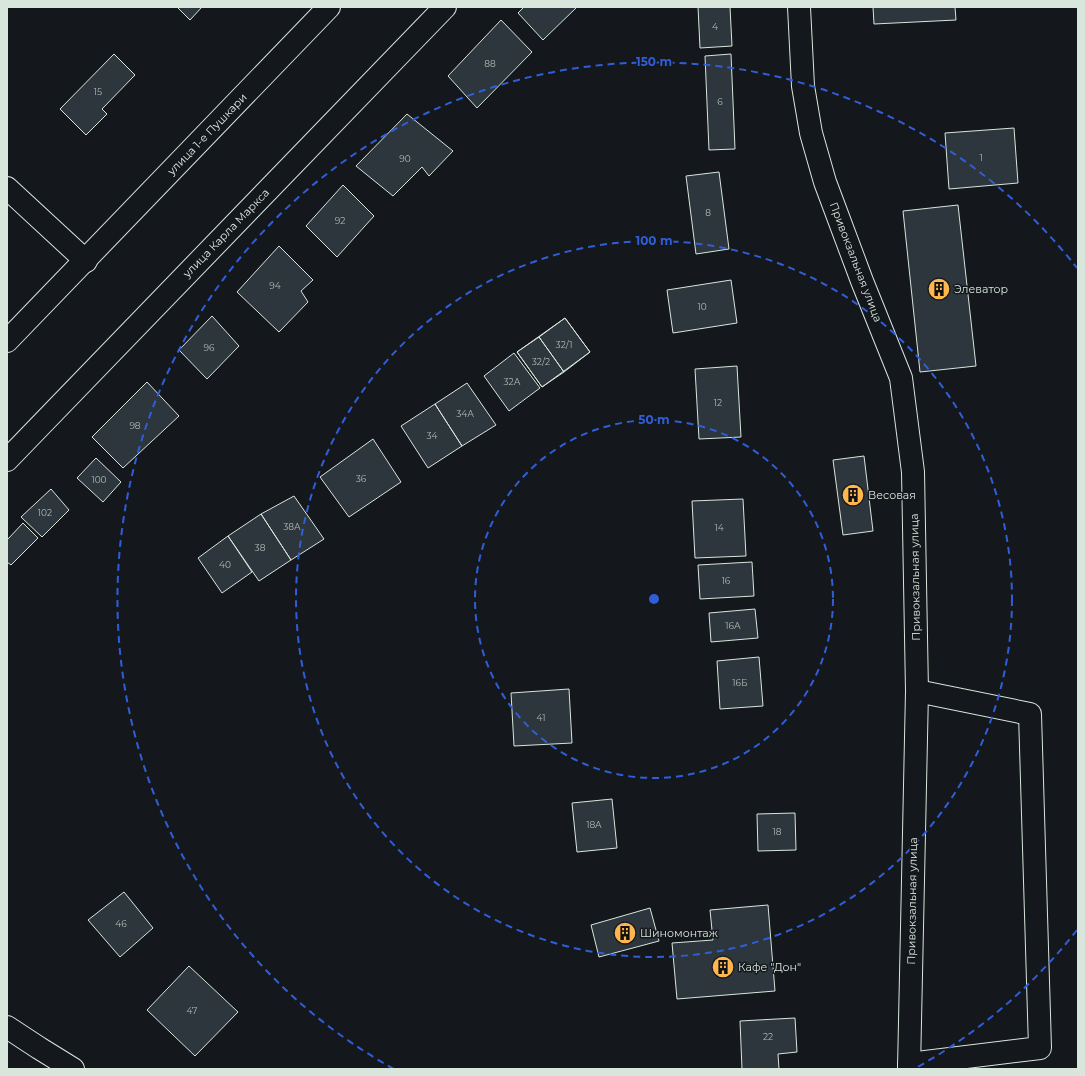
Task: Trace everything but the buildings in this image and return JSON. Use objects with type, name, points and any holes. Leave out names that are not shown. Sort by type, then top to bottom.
[{"type":"main road","name":"улица 1-е Пушкари","points":[[7,341],[86,261],[329,7]]},
{"type":"main road","name":"улица Карла Маркса","points":[[7,460],[445,7]]},
{"type":"main road","name":"Привокзальная улица","points":[[799,7],[803,86],[811,133],[825,182],[862,281],[902,378],[913,472],[917,691],[909,1066]]},
{"type":"main road","points":[[7,188],[86,261]]},
{"type":"main road","points":[[909,1066],[1040,1048],[1030,714],[917,691]]},
{"type":"main road","points":[[7,1027],[73,1069]]},
{"type":"place","name":"Элеватор","points":[[939,289]]},
{"type":"place","name":"Весовая","points":[[853,495]]},
{"type":"place","name":"Шиномонтаж","points":[[625,933]]},
{"type":"place","name":"Кафе \"Дон\"","points":[[723,967]]}]
